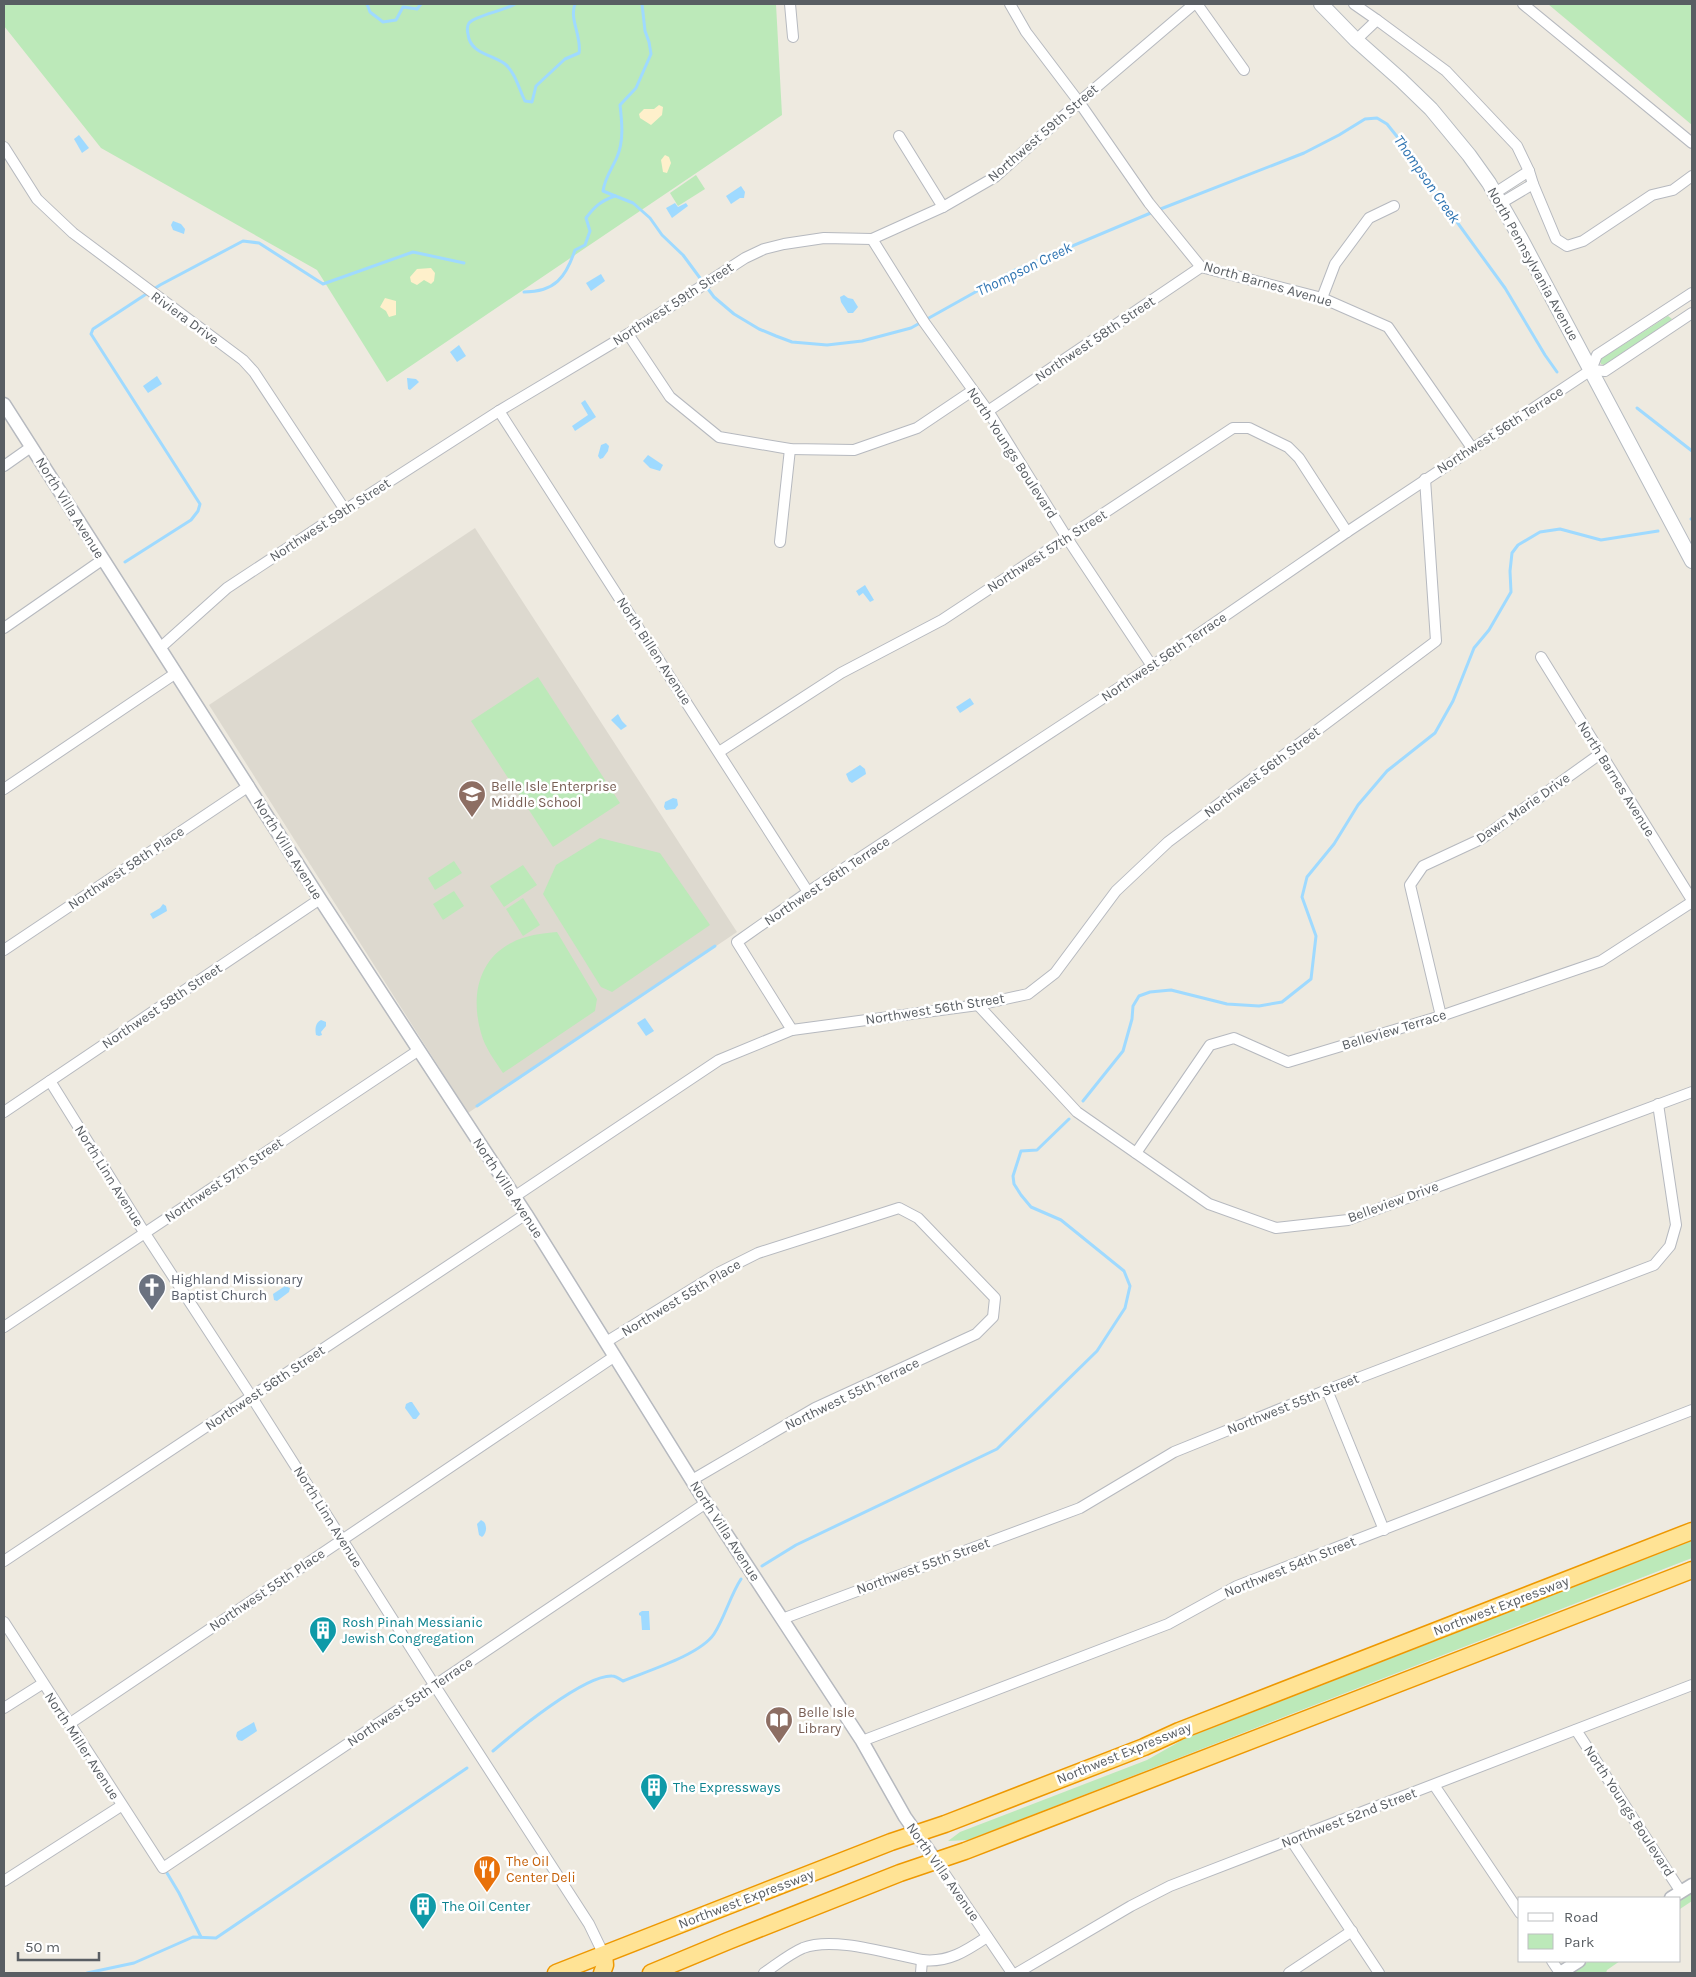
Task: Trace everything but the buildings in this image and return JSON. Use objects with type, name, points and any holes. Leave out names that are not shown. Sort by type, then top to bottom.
[{"type":"highway","name":"Northwest Expressway","points":[[556,1973],[891,1842],[917,1834],[1116,1758],[1188,1727],[1692,1531]]},
{"type":"highway","points":[[651,1973],[900,1873],[936,1861],[1692,1570]]},
{"type":"highway","points":[[602,1973],[604,1954]]},
{"type":"main road","name":"North Pennsylvania Avenue","points":[[1321,4],[1356,40],[1430,109],[1469,155],[1498,198],[1692,562]]},
{"type":"street","points":[[790,4],[793,37]]},
{"type":"street","name":"North Barnes Avenue","points":[[1010,4],[1026,32],[1149,203],[1201,267],[1322,298],[1388,327],[1472,448]]},
{"type":"street","points":[[1195,4],[1244,70]]},
{"type":"street","name":"Northwest 59th Street","points":[[160,648],[227,588],[499,411],[628,334],[744,258],[764,249],[784,244],[824,238],[872,239],[943,208],[995,177],[1078,102],[1195,4]]},
{"type":"street","points":[[1354,4],[1446,71],[1517,146],[1530,171],[1533,184],[1556,239],[1567,246],[1583,241],[1652,195],[1673,190],[1692,176]]},
{"type":"street","points":[[1523,4],[1692,144]]},
{"type":"street","points":[[1356,40],[1377,20]]},
{"type":"street","points":[[899,136],[943,208]]},
{"type":"street","name":"Riviera Drive","points":[[4,147],[37,199],[72,232],[154,296],[243,360],[254,372],[345,510]]},
{"type":"street","points":[[1498,198],[1530,171]]},
{"type":"street","points":[[1498,198],[1533,184]]},
{"type":"street","points":[[1322,298],[1335,264],[1369,218],[1394,206]]},
{"type":"street","name":"North Youngs Boulevard","points":[[872,239],[931,331],[988,412],[1152,666]]},
{"type":"street","name":"Northwest 58th Street","points":[[988,412],[1201,267]]},
{"type":"street","name":"Northwest 56th Terrace","points":[[792,1030],[737,942],[808,892],[1152,666],[1425,479],[1591,370],[1597,355],[1692,293]]},
{"type":"street","points":[[1672,306],[1681,320]]},
{"type":"street","name":"Northwest 56th Terrace","points":[[1591,370],[1605,371],[1692,313]]},
{"type":"street","points":[[628,334],[670,397],[719,436],[790,449],[854,450],[917,428],[972,390]]},
{"type":"street","name":"North Villa Avenue","points":[[4,404],[320,899],[526,1214],[706,1502],[862,1741],[894,1800],[1012,1973]]},
{"type":"street","name":"North Billen Avenue","points":[[499,411],[808,892]]},
{"type":"street","name":"Northwest 57th Street","points":[[719,752],[842,674],[942,620],[1233,428],[1249,428],[1288,447],[1299,458],[1347,532]]},
{"type":"street","points":[[4,466],[31,447]]},
{"type":"street","points":[[780,542],[790,449]]},
{"type":"street","name":"Northwest 56th Street","points":[[514,1197],[719,1060],[792,1030],[978,1005],[1028,994],[1056,973],[1116,891],[1168,842],[1436,641],[1425,479]]},
{"type":"street","points":[[4,628],[102,560]]},
{"type":"street","name":"North Barnes Avenue","points":[[1541,657],[1692,901]]},
{"type":"street","points":[[4,789],[176,673]]},
{"type":"street","name":"Dawn Marie Drive","points":[[1441,1016],[1410,885],[1423,866],[1481,839],[1600,754]]},
{"type":"street","name":"Northwest 58th Place","points":[[4,950],[249,786]]},
{"type":"street","name":"Northwest 58th Street","points":[[4,1112],[320,899]]},
{"type":"street","name":"Belleview Terrace","points":[[1136,1153],[1210,1045],[1234,1038],[1288,1062],[1441,1016],[1601,961],[1692,901]]},
{"type":"street","name":"Belleview Drive","points":[[978,1005],[1077,1112],[1209,1204],[1276,1228],[1348,1220],[1692,1092]]},
{"type":"street","name":"Northwest 57th Street","points":[[4,1326],[419,1050]]},
{"type":"street","name":"North Linn Avenue","points":[[50,1081],[144,1232],[590,1924],[604,1954]]},
{"type":"street","name":"Northwest 55th Street","points":[[782,1619],[1080,1508],[1174,1452],[1327,1390],[1654,1266],[1670,1246],[1676,1225],[1658,1104]]},
{"type":"street","name":"Northwest 55th Terrace","points":[[692,1480],[815,1408],[976,1334],[993,1317],[995,1298],[918,1218],[899,1208]]},
{"type":"street","name":"Northwest 55th Place","points":[[606,1342],[720,1272],[758,1253],[899,1208]]},
{"type":"street","name":"Northwest 56th Street","points":[[4,1562],[526,1214]]},
{"type":"street","name":"Northwest 55th Place","points":[[69,1724],[615,1356]]},
{"type":"street","points":[[1327,1390],[1384,1530]]},
{"type":"street","name":"Northwest 54th Street","points":[[862,1741],[1168,1624],[1237,1586],[1692,1410]]},
{"type":"street","name":"Northwest 55th Terrace","points":[[163,1868],[706,1502]]},
{"type":"street","name":"North Miller Avenue","points":[[4,1622],[42,1684],[163,1868]]},
{"type":"street","points":[[4,1708],[42,1684]]},
{"type":"street","name":"Northwest 52nd Street","points":[[1017,1973],[1131,1906],[1170,1886],[1692,1685]]},
{"type":"street","name":"North Youngs Boulevard","points":[[1576,1730],[1682,1892]]},
{"type":"street","points":[[1434,1785],[1518,1910]]},
{"type":"street","points":[[4,1881],[122,1806]]},
{"type":"street","points":[[1291,1840],[1379,1973]]},
{"type":"street","points":[[1288,1973],[1352,1931]]},
{"type":"street","points":[[764,1973],[802,1948],[822,1944],[846,1945],[933,1961],[949,1958],[987,1937]]},
{"type":"street","points":[[921,1973],[922,1960]]},
{"type":"street","points":[[1553,1962],[1560,1973],[1577,1962]]},
{"type":"shaded area","name":"Belle Isle Enterprise Middle School","points":[[475,528],[737,932],[468,1113],[209,705]]},
{"type":"green space","points":[[4,4],[776,4],[782,115],[387,382],[317,270],[101,148],[4,26]]},
{"type":"green space","points":[[1548,4],[1692,4],[1692,125]]},
{"type":"green space","points":[[696,175],[705,189],[678,206],[670,193]]},
{"type":"green space","points":[[1668,316],[1672,319],[1670,321],[1604,365],[1601,364],[1601,359]]},
{"type":"green space","points":[[538,677],[620,803],[553,847],[471,721]]},
{"type":"green space","points":[[600,838],[660,853],[710,925],[612,992],[601,987],[543,894],[556,865]]},
{"type":"green space","points":[[454,861],[462,873],[435,890],[428,878]]},
{"type":"green space","points":[[523,865],[537,885],[504,907],[490,886]]},
{"type":"green space","points":[[454,891],[464,906],[443,920],[433,904]]},
{"type":"green space","points":[[523,898],[540,925],[523,936],[506,909]]},
{"type":"green space","points":[[557,932],[597,999],[595,1011],[503,1073],[485,1044],[481,1033],[477,1002],[482,974],[498,952],[511,943],[530,936]]},
{"type":"green space","points":[[1692,1541],[1692,1558],[968,1840],[948,1841],[960,1832],[1147,1760],[1184,1739]]},
{"type":"green space","points":[[1692,1892],[1692,1901],[1681,1908],[1681,1899]]},
{"type":"green space","points":[[1588,1962],[1619,1962],[1607,1970],[1606,1973],[1571,1973]]},
{"type":"sand","points":[[659,105],[663,107],[662,115],[651,125],[640,118],[639,114],[644,109],[654,109]]},
{"type":"sand","points":[[665,155],[669,157],[671,163],[667,173],[663,172],[661,160]]},
{"type":"sand","points":[[431,268],[435,273],[434,281],[431,284],[424,280],[417,285],[411,282],[410,277],[417,269]]},
{"type":"sand","points":[[385,298],[396,301],[396,315],[389,317],[386,311],[380,307]]},
{"type":"water","points":[[79,135],[89,148],[82,153],[74,139]]},
{"type":"water","points":[[741,186],[745,192],[744,198],[740,198],[731,204],[726,196]]},
{"type":"water","points":[[675,203],[678,207],[686,203],[688,206],[672,218],[666,208]]},
{"type":"water","points":[[173,221],[181,224],[185,229],[184,234],[173,230],[171,225]]},
{"type":"water","points":[[601,274],[605,281],[591,291],[586,283]]},
{"type":"water","points":[[844,295],[853,299],[858,307],[853,313],[848,313],[841,302],[840,297]]},
{"type":"water","points":[[459,345],[466,356],[457,362],[450,352]]},
{"type":"water","points":[[157,376],[162,384],[148,393],[143,386]]},
{"type":"water","points":[[407,378],[416,379],[419,382],[410,390],[408,389]]},
{"type":"water","points":[[585,400],[596,417],[575,431],[572,426],[588,415],[581,403]]},
{"type":"water","points":[[606,443],[609,446],[608,451],[600,459],[598,456],[601,445]]},
{"type":"water","points":[[648,455],[663,465],[660,471],[650,468],[643,461]]},
{"type":"water","points":[[865,585],[874,600],[870,602],[863,593],[859,596],[856,591]]},
{"type":"water","points":[[970,698],[974,704],[960,713],[956,707]]},
{"type":"water","points":[[618,714],[627,726],[621,730],[611,720]]},
{"type":"water","points":[[860,765],[865,769],[866,774],[852,783],[846,774]]},
{"type":"water","points":[[673,798],[677,799],[678,805],[675,809],[666,810],[664,807],[665,802]]},
{"type":"water","points":[[163,904],[166,906],[167,911],[153,919],[150,914]]},
{"type":"water","points":[[645,1018],[654,1031],[646,1036],[637,1023]]},
{"type":"water","points":[[321,1020],[326,1022],[326,1026],[321,1032],[322,1035],[319,1036],[316,1035],[316,1028]]},
{"type":"water","points":[[285,1286],[290,1288],[289,1292],[277,1301],[274,1300],[273,1294]]},
{"type":"water","points":[[412,1402],[420,1414],[416,1419],[413,1419],[405,1408],[406,1404]]},
{"type":"water","points":[[481,1520],[486,1527],[486,1532],[482,1537],[479,1535],[477,1524]]},
{"type":"water","points":[[649,1611],[650,1630],[642,1630],[639,1613]]},
{"type":"water","points":[[254,1722],[257,1731],[242,1741],[238,1740],[237,1732]]},
{"type":"waterway","name":"Thompson Creek","points":[[367,4],[370,12],[383,22],[396,20],[403,7],[417,9],[421,4]]},
{"type":"waterway","name":"Thompson Creek","points":[[515,4],[473,20],[468,24],[467,28],[473,46],[482,53],[505,64],[514,76],[525,101],[532,102],[536,86],[565,59],[579,53],[579,41],[574,22],[575,4]]},
{"type":"waterway","name":"Thompson Creek","points":[[642,4],[645,31],[651,54],[636,88],[620,105],[621,145],[605,181],[603,191],[633,203],[650,218],[662,235],[683,255],[714,297],[734,314],[759,329],[776,336],[792,342],[827,345],[862,341],[911,328],[1013,271],[1153,212]]},
{"type":"waterway","name":"Thompson Creek","points":[[1158,210],[1304,153],[1365,119],[1377,118],[1387,124],[1419,164],[1438,196],[1505,288],[1557,372]]},
{"type":"waterway","points":[[524,292],[544,289],[558,281],[568,268],[575,250],[585,245],[590,231],[586,218],[599,204],[615,196]]},
{"type":"waterway","points":[[125,562],[191,520],[198,511],[200,504],[91,334],[93,329],[160,285],[243,241],[259,243],[323,284],[413,252],[464,263]]},
{"type":"waterway","name":"Thompson Creek","points":[[1637,408],[1692,451]]},
{"type":"waterway","points":[[1083,1101],[1123,1051],[1132,1019],[1133,1006],[1139,996],[1150,992],[1171,990],[1227,1004],[1259,1006],[1282,1002],[1311,979],[1316,936],[1302,897],[1307,877],[1334,844],[1358,805],[1387,771],[1435,733],[1453,701],[1474,648],[1489,630],[1511,592],[1510,571],[1512,553],[1518,545],[1540,532],[1560,529],[1601,540],[1658,531]]},
{"type":"waterway","points":[[477,1106],[715,946]]},
{"type":"waterway","points":[[762,1566],[796,1545],[997,1449],[1097,1351],[1125,1308],[1130,1286],[1124,1271],[1061,1220],[1031,1207],[1014,1184],[1013,1176],[1021,1151],[1037,1150],[1069,1119]]},
{"type":"waterway","points":[[493,1751],[550,1706],[585,1685],[600,1678],[612,1676],[623,1681],[672,1662],[697,1649],[714,1634],[741,1579]]},
{"type":"waterway","points":[[87,1973],[134,1963],[193,1937],[216,1938],[467,1768]]},
{"type":"waterway","points":[[167,1873],[201,1937]]},
{"type":"place","name":"Belle Isle Enterprise Middle School","points":[[472,818]]},
{"type":"place","name":"Highland Missionary Baptist Church","points":[[152,1311]]},
{"type":"place","name":"Rosh Pinah Messianic Jewish Congregation","points":[[323,1654]]},
{"type":"place","name":"Belle Isle Library","points":[[779,1744]]},
{"type":"place","name":"The Expressways","points":[[654,1811]]},
{"type":"place","name":"The Oil Center Deli","points":[[487,1893]]},
{"type":"place","name":"The Oil Center","points":[[423,1930]]}]
